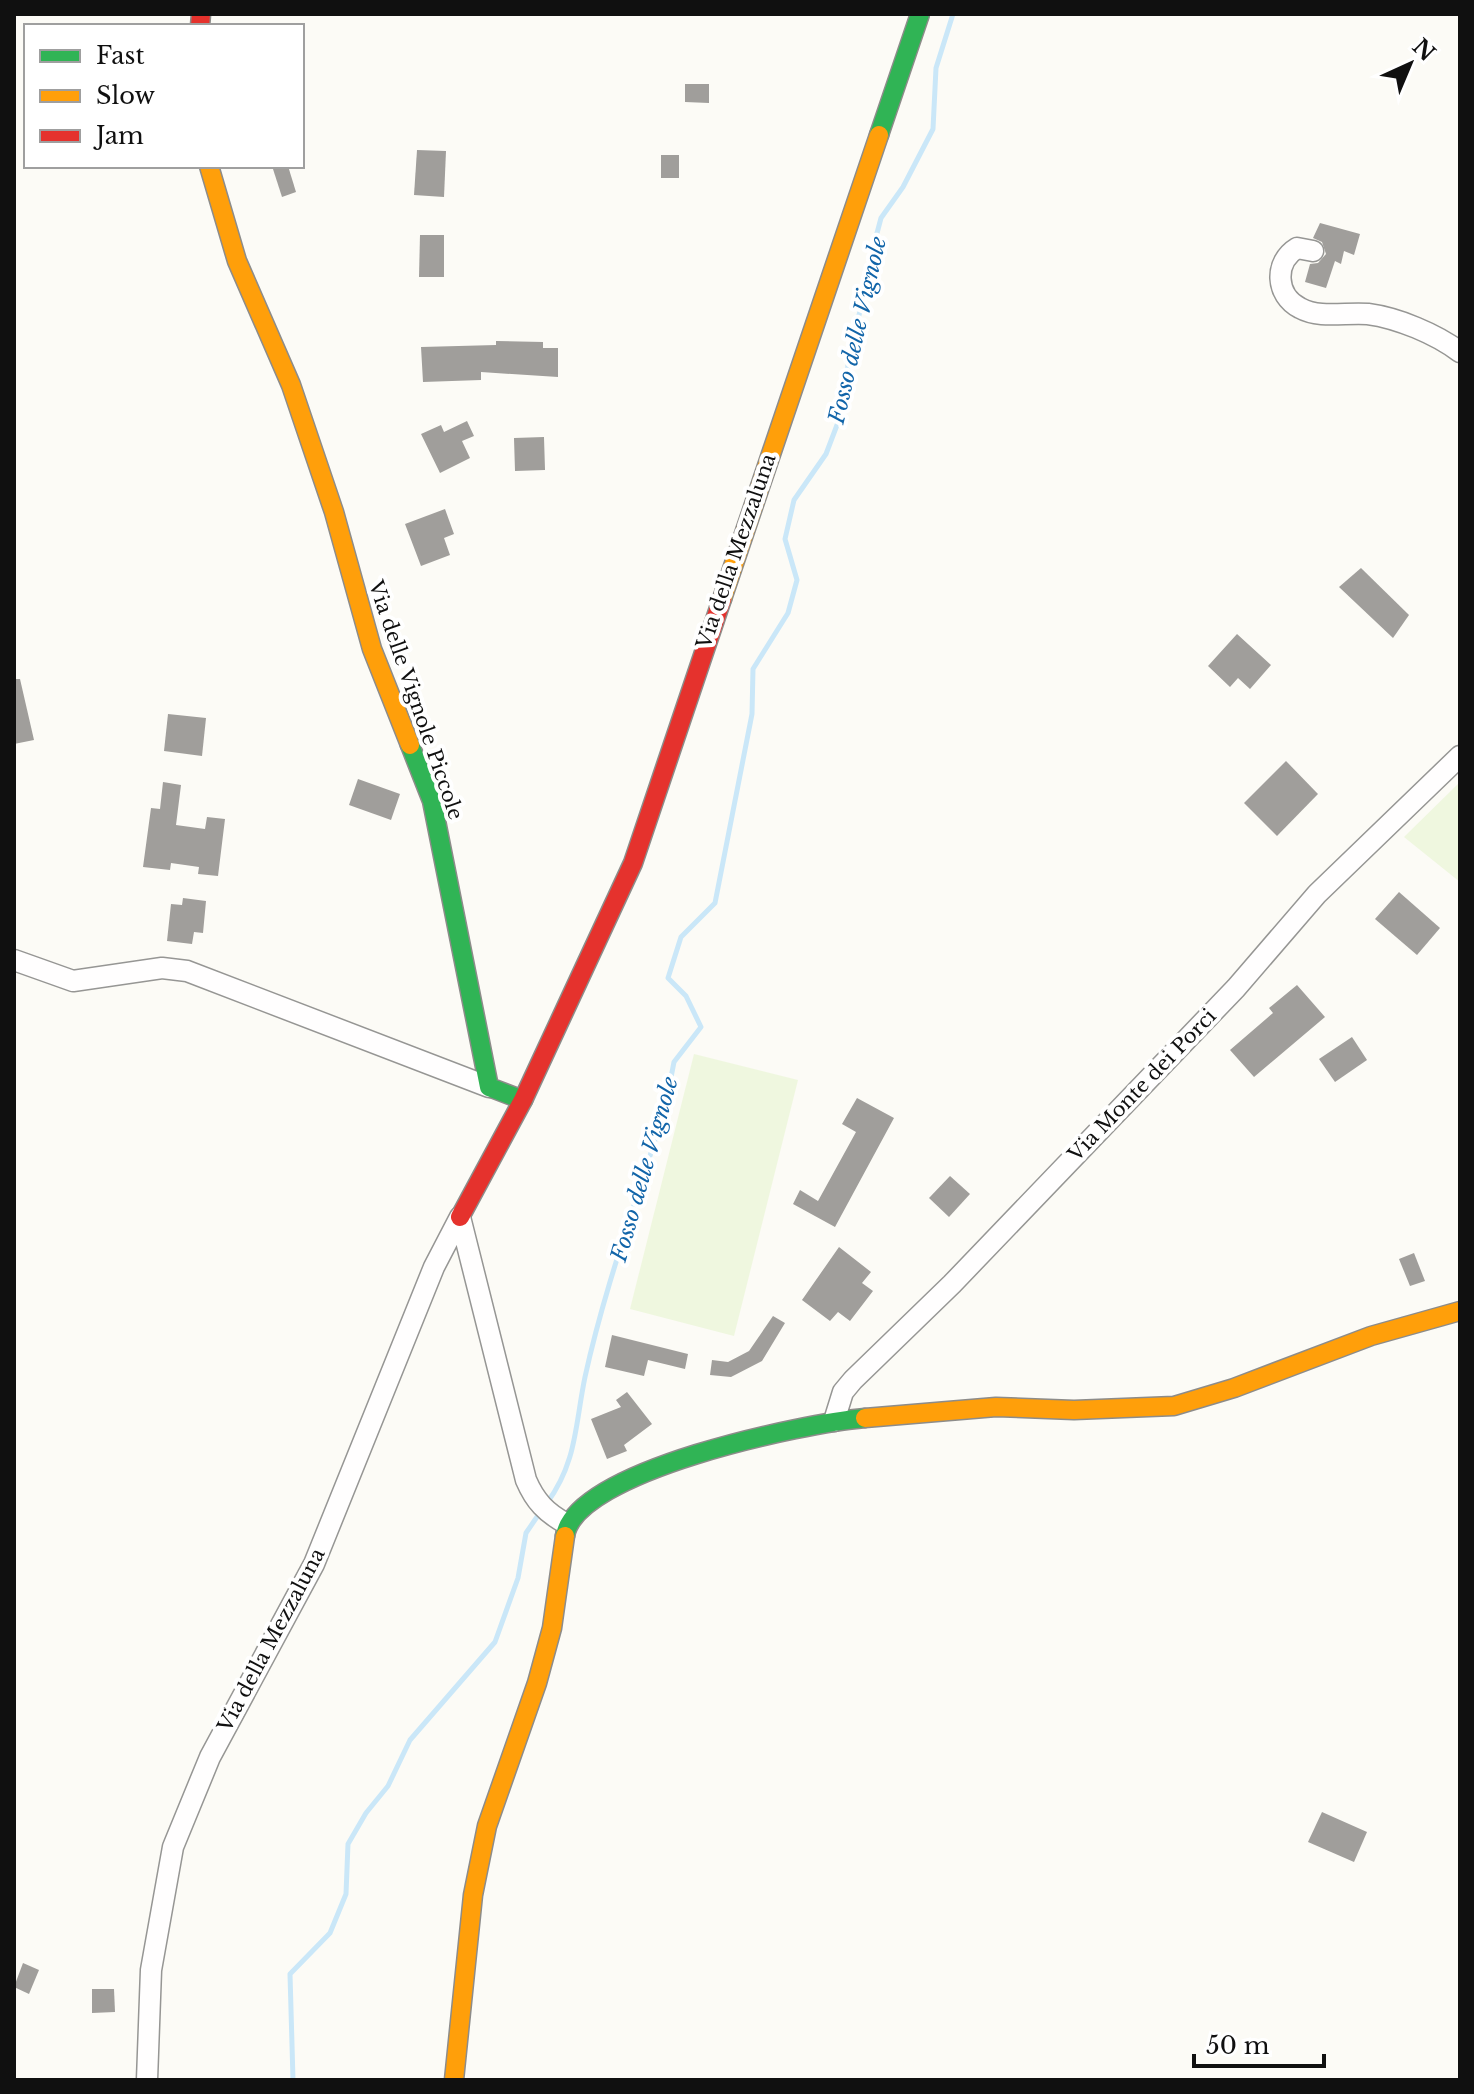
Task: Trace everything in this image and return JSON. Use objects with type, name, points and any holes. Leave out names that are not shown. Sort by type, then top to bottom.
[{"type":"street","name":"Via della Mezzaluna","points":[[147,2080],[151,1970],[173,1847],[210,1757],[314,1564],[434,1267],[533,1080],[633,863],[920,14]]},
{"type":"street","name":"Via delle Vignole Piccole","points":[[210,168],[237,261],[291,385],[334,512],[372,649],[432,801],[489,1087]]},
{"type":"street","points":[[1313,251],[1297,248],[1282,263],[1280,283],[1295,305],[1315,313],[1389,318],[1460,352]]},
{"type":"street","name":"Via Monte dei Porci","points":[[834,1421],[843,1392],[853,1380],[952,1284],[1193,1033],[1308,903],[1460,756]]},
{"type":"street","points":[[14,960],[73,981],[162,968],[187,971],[523,1100]]},
{"type":"street","points":[[460,1217],[526,1480],[532,1496],[548,1514],[567,1524]]},
{"type":"street","points":[[454,2080],[473,1895],[487,1826],[537,1683],[552,1628],[567,1524],[581,1506],[614,1486],[704,1451],[834,1421],[996,1407],[1074,1410],[1174,1406],[1234,1388],[1371,1336],[1460,1311]]},
{"type":"green space","points":[[1460,782],[1460,882],[1404,837]]},
{"type":"green space","points":[[694,1054],[798,1080],[734,1336],[630,1309]]},
{"type":"building","points":[[685,84],[709,84],[709,103],[685,102]]},
{"type":"building","points":[[417,150],[446,151],[444,197],[414,195]]},
{"type":"building","points":[[661,155],[679,155],[679,178],[661,178]]},
{"type":"building","points":[[273,168],[289,168],[296,192],[282,197]]},
{"type":"building","points":[[1320,223],[1360,234],[1354,255],[1344,251],[1341,264],[1335,261],[1326,288],[1305,282],[1310,264],[1318,263],[1326,254],[1322,242],[1313,238]]},
{"type":"building","points":[[420,235],[444,235],[444,277],[419,277]]},
{"type":"building","points":[[496,341],[543,342],[543,348],[558,348],[558,377],[481,372],[481,380],[423,382],[421,347],[496,345]]},
{"type":"building","points":[[467,421],[474,436],[462,441],[470,458],[440,473],[421,434],[441,425],[444,432]]},
{"type":"building","points":[[544,437],[545,470],[515,471],[514,438]]},
{"type":"building","points":[[445,509],[454,534],[444,538],[450,555],[421,566],[405,524]]},
{"type":"building","points":[[1361,568],[1409,615],[1393,638],[1339,587]]},
{"type":"building","points":[[1237,634],[1271,665],[1250,689],[1238,678],[1230,687],[1208,666]]},
{"type":"building","points":[[14,679],[20,679],[34,740],[14,744]]},
{"type":"building","points":[[168,714],[206,718],[202,756],[164,751]]},
{"type":"building","points":[[1286,761],[1318,794],[1277,836],[1244,803]]},
{"type":"building","points":[[358,779],[400,794],[391,820],[349,805]]},
{"type":"building","points":[[163,782],[181,785],[176,825],[205,829],[207,817],[225,819],[218,876],[198,874],[199,867],[171,863],[170,870],[143,867],[151,808],[160,809]]},
{"type":"building","points":[[1399,892],[1440,928],[1417,955],[1375,919]]},
{"type":"building","points":[[183,898],[206,901],[203,933],[194,932],[192,944],[167,941],[171,904],[182,905]]},
{"type":"building","points":[[1297,985],[1325,1017],[1254,1077],[1230,1050],[1273,1013],[1269,1008]]},
{"type":"building","points":[[1352,1037],[1367,1060],[1335,1082],[1319,1059]]},
{"type":"building","points":[[857,1098],[894,1118],[835,1227],[793,1204],[800,1190],[818,1201],[856,1132],[842,1124]]},
{"type":"building","points":[[950,1176],[970,1194],[949,1217],[929,1198]]},
{"type":"building","points":[[839,1247],[871,1272],[862,1283],[873,1291],[850,1321],[838,1312],[830,1321],[802,1300]]},
{"type":"building","points":[[1414,1253],[1425,1281],[1410,1286],[1399,1259]]},
{"type":"building","points":[[773,1316],[785,1323],[762,1361],[731,1377],[710,1375],[712,1360],[728,1362],[749,1351]]},
{"type":"building","points":[[612,1335],[688,1354],[685,1369],[648,1360],[644,1376],[605,1367]]},
{"type":"building","points":[[627,1392],[652,1424],[624,1445],[627,1451],[607,1459],[591,1419],[621,1407],[616,1400]]},
{"type":"building","points":[[1322,1812],[1367,1832],[1354,1862],[1308,1842]]},
{"type":"building","points":[[23,1963],[39,1970],[29,1994],[14,1987]]},
{"type":"building","points":[[92,1989],[114,1989],[115,2012],[92,2013]]},
{"type":"waterway","name":"Fosso delle Vignole","points":[[547,1503],[570,1458],[593,1343],[665,1108],[674,1062],[701,1027],[686,996],[668,978],[681,937],[715,903],[752,714],[753,669],[788,613],[797,580],[785,539],[794,500],[826,454],[845,404],[849,350],[867,287],[881,218],[903,187],[933,129],[936,68],[953,14]]},
{"type":"waterway","name":"Fosso delle Vignole","points":[[293,2080],[290,1974],[330,1933],[346,1894],[348,1844],[366,1813],[388,1786],[410,1740],[495,1642],[518,1578],[526,1533],[541,1511]]},
{"type":"traffic: fast","points":[[879,135],[920,14]]},
{"type":"traffic: fast","points":[[410,745],[432,801],[489,1087],[523,1100]]},
{"type":"traffic: fast","points":[[565,1536],[578,1512],[608,1490],[649,1471],[747,1440],[865,1418]]},
{"type":"traffic: slow","points":[[722,599],[879,135]]},
{"type":"traffic: slow","points":[[210,168],[237,261],[291,385],[334,512],[372,649],[410,745]]},
{"type":"traffic: slow","points":[[865,1418],[996,1407],[1074,1410],[1174,1406],[1234,1388],[1371,1336],[1460,1311]]},
{"type":"traffic: slow","points":[[454,2080],[473,1895],[487,1826],[537,1683],[552,1628],[565,1536]]},
{"type":"traffic: jam","points":[[200,24],[201,14]]},
{"type":"traffic: jam","points":[[460,1217],[523,1100],[633,863],[722,599]]}]
